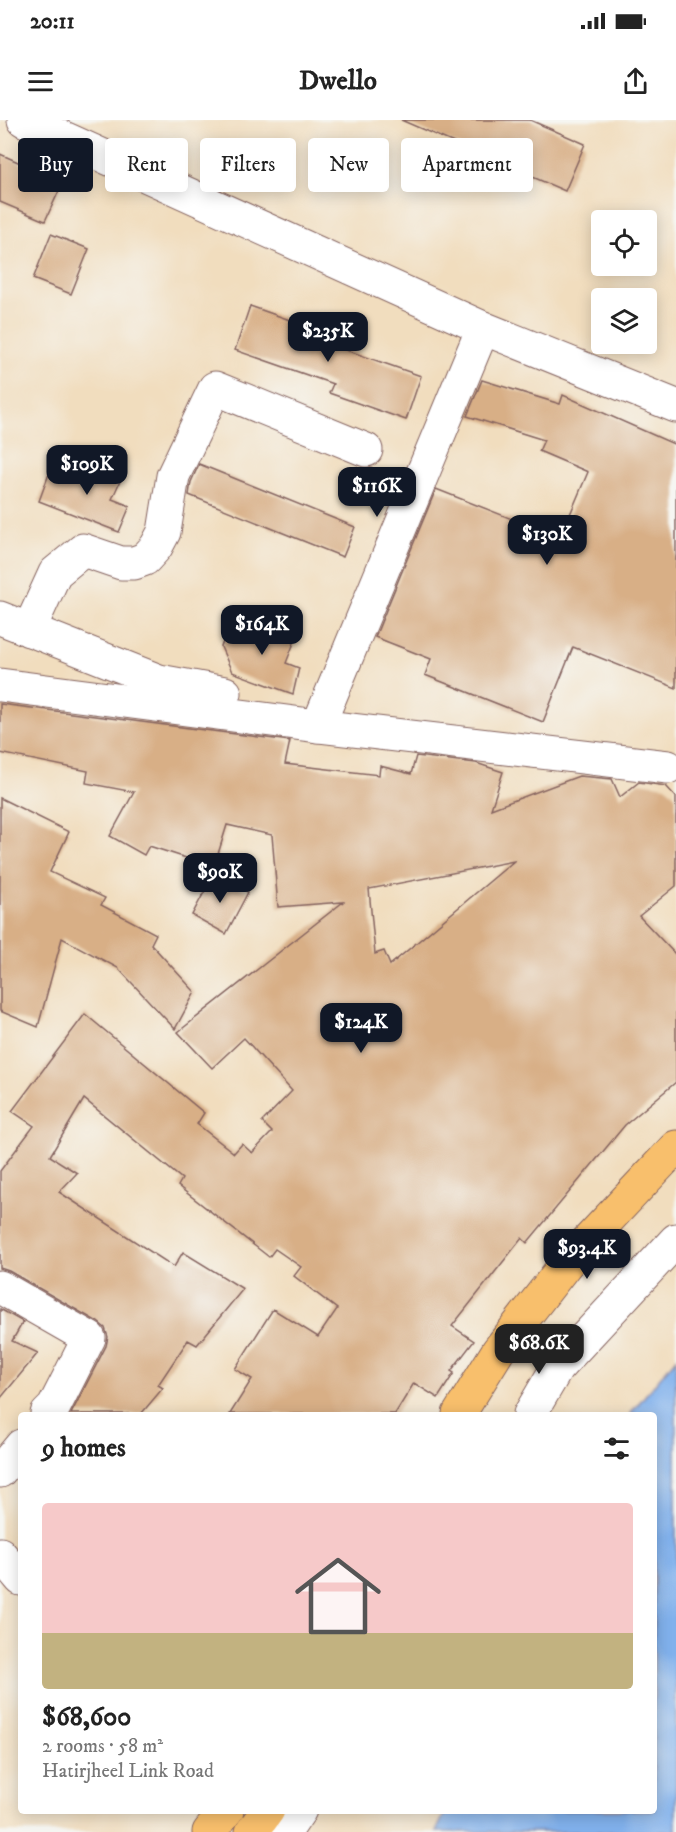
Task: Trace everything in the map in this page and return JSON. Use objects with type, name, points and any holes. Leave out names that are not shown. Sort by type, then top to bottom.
[{"type":"main road","points":[[471,1406],[498,1351],[566,1264],[676,1147]]},
{"type":"main road","points":[[471,1406],[497,1389],[572,1290],[676,1175]]},
{"type":"main road","points":[[209,1832],[225,1814]]},
{"type":"main road","points":[[252,1832],[265,1814]]},
{"type":"street","points":[[24,120],[483,328],[676,406]]},
{"type":"street","points":[[318,726],[483,328]]},
{"type":"street","points":[[241,696],[159,681],[15,624],[55,573],[83,550],[121,563],[134,563],[145,559],[156,547],[164,532],[173,476],[215,388],[366,450]]},
{"type":"street","points":[[0,685],[318,726],[668,767]]},
{"type":"street","points":[[531,1412],[557,1368],[676,1240]]},
{"type":"street","points":[[0,1287],[89,1338],[54,1407],[49,1412]]},
{"type":"street","points":[[0,1471],[18,1450]]},
{"type":"street","points":[[0,1554],[18,1575]]},
{"type":"street","points":[[285,1832],[297,1814]]},
{"type":"water","points":[[676,1358],[676,1832],[436,1832],[445,1814],[657,1814],[657,1412],[632,1412]]},
{"type":"building","points":[[401,120],[530,120],[585,144],[565,191],[533,177],[533,138],[443,138]]},
{"type":"building","points":[[0,154],[18,162],[18,192],[58,192],[45,221],[0,202]]},
{"type":"building","points":[[51,234],[89,249],[71,294],[33,279]]},
{"type":"building","points":[[250,306],[327,333],[323,342],[421,376],[406,420],[329,393],[333,384],[235,350]]},
{"type":"building","points":[[482,380],[560,404],[563,395],[676,445],[676,688],[573,647],[543,722],[425,675],[431,659],[375,637],[436,489],[560,538],[588,472],[539,451],[544,440],[467,416]]},
{"type":"building","points":[[75,461],[121,479],[112,499],[130,506],[119,532],[39,501],[49,474],[67,481]]},
{"type":"building","points":[[199,464],[355,527],[343,557],[189,495],[191,482]]},
{"type":"building","points":[[231,622],[269,637],[273,626],[297,635],[286,663],[299,668],[293,694],[232,672],[221,647]]},
{"type":"building","points":[[0,704],[290,741],[285,764],[379,775],[380,766],[411,774],[416,756],[476,763],[503,772],[491,809],[579,776],[612,779],[620,797],[639,782],[666,786],[676,797],[676,886],[639,916],[676,955],[676,1082],[625,1125],[527,1243],[522,1238],[452,1326],[474,1341],[451,1371],[454,1373],[438,1398],[414,1383],[396,1412],[231,1412],[252,1379],[235,1369],[273,1309],[318,1337],[337,1309],[294,1276],[301,1267],[275,1249],[269,1257],[178,1186],[182,1179],[84,1099],[50,1156],[77,1173],[59,1192],[174,1267],[183,1252],[243,1289],[197,1345],[188,1340],[158,1385],[163,1388],[143,1412],[72,1412],[106,1346],[108,1337],[105,1328],[98,1322],[0,1268],[0,1171],[34,1126],[12,1111],[85,1014],[204,1113],[197,1124],[234,1153],[242,1144],[252,1153],[272,1132],[262,1122],[292,1091],[244,1038],[212,1068],[178,1032],[343,902],[278,907],[272,835],[227,825],[214,867],[149,846],[144,855],[110,836],[134,792],[86,783],[88,771],[0,753]],"holes":[[[514,861],[390,965],[384,951],[375,954],[369,889]]]},
{"type":"building","points":[[0,798],[69,832],[50,872],[105,898],[101,905],[156,934],[151,944],[195,992],[175,1029],[118,968],[62,938],[38,1027],[0,1011]]},
{"type":"building","points":[[214,874],[248,892],[226,934],[192,915]]},
{"type":"building","points":[[0,1309],[23,1322],[12,1341],[38,1353],[0,1399]]}]
